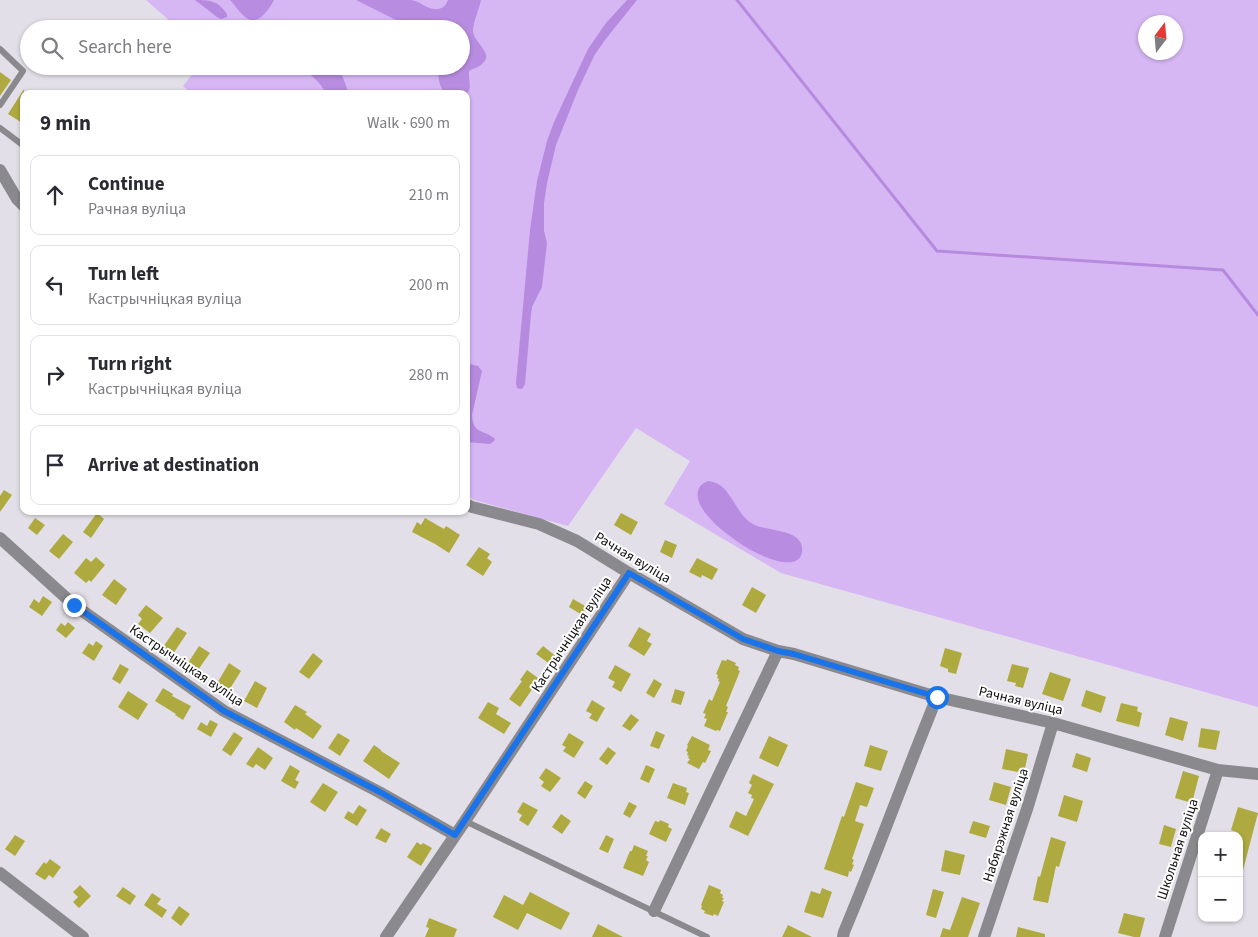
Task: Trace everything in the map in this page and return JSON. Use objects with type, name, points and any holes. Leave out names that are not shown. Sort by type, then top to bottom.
[{"type":"street","points":[[0,170],[20,202]]},
{"type":"street","name":"Рачная вуліца","points":[[470,506],[539,524],[577,541],[743,639],[778,651],[794,654],[937,697],[1054,723],[1218,770],[1258,774]]},
{"type":"street","name":"Кастрычніцкая вуліца","points":[[0,538],[74,605],[224,711],[380,792],[455,835]]},
{"type":"street","name":"Кастрычніцкая вуліца","points":[[386,937],[629,573]]},
{"type":"street","points":[[654,911],[778,651]]},
{"type":"street","points":[[843,937],[937,697]]},
{"type":"street","name":"Набярэжная вуліца","points":[[984,937],[1054,723]]},
{"type":"street","name":"Школьная вуліца","points":[[1165,937],[1218,770]]},
{"type":"street","points":[[0,873],[83,937]]},
{"type":"lane","points":[[0,49],[20,68]]},
{"type":"lane","points":[[0,105],[20,75]]},
{"type":"lane","points":[[0,128],[20,143]]},
{"type":"lane","points":[[465,821],[707,937]]},
{"type":"shaded area","points":[[146,0],[1258,0],[1258,707],[781,573],[664,504],[690,461],[636,428],[568,526],[474,500],[470,498],[470,90],[188,90],[183,86],[192,75],[470,75],[470,20],[169,20]]},
{"type":"shaded area","points":[[195,0],[210,1],[217,4],[227,14],[227,17],[221,19],[217,17]]},
{"type":"shaded area","points":[[230,0],[274,0],[262,17],[253,20],[244,16]]},
{"type":"shaded area","points":[[356,0],[411,0],[437,9],[444,6],[448,0],[481,0],[473,31],[476,39],[485,51],[486,59],[480,66],[470,71],[470,20],[396,20]]},
{"type":"shaded area","points":[[627,0],[637,0],[594,56],[556,145],[544,203],[544,231],[547,243],[542,287],[532,307],[525,384],[521,389],[517,388],[530,230],[537,181],[547,141],[588,49],[606,23]]},
{"type":"shaded area","points":[[311,75],[342,75],[348,90],[324,90]]},
{"type":"shaded area","points":[[439,75],[469,75],[470,87],[469,90],[443,90]]},
{"type":"shaded area","points":[[470,364],[478,366],[482,371],[472,415],[474,426],[495,439],[490,444],[470,442]]},
{"type":"shaded area","points":[[708,481],[722,487],[741,513],[753,524],[784,532],[797,539],[801,544],[802,552],[800,558],[795,561],[783,562],[770,558],[741,544],[720,528],[710,519],[698,500],[699,488]]},
{"type":"building","points":[[0,72],[11,80],[0,96]]},
{"type":"building","points":[[20,95],[20,122],[8,114]]},
{"type":"building","points":[[4,490],[12,495],[0,512],[0,496]]},
{"type":"building","points":[[621,513],[638,522],[631,535],[614,525]]},
{"type":"building","points":[[96,515],[99,515],[104,519],[91,538],[83,532]]},
{"type":"building","points":[[35,518],[45,525],[37,535],[28,528]]},
{"type":"building","points":[[425,518],[444,529],[446,526],[460,535],[449,553],[412,532],[417,522],[421,525]]},
{"type":"building","points":[[63,534],[73,542],[59,559],[49,551]]},
{"type":"building","points":[[665,540],[677,545],[672,558],[660,552]]},
{"type":"building","points":[[479,547],[490,554],[487,558],[492,562],[483,576],[466,565]]},
{"type":"building","points":[[96,557],[105,565],[91,582],[89,580],[86,583],[74,573],[86,558],[91,562]]},
{"type":"building","points":[[697,558],[718,569],[712,580],[702,575],[701,578],[689,572]]},
{"type":"building","points":[[114,579],[127,589],[116,605],[102,595]]},
{"type":"building","points":[[752,587],[766,595],[756,613],[742,605]]},
{"type":"building","points":[[43,596],[52,602],[42,616],[29,607],[34,599],[39,603]]},
{"type":"building","points":[[573,599],[587,607],[582,615],[569,607]]},
{"type":"building","points":[[146,605],[163,618],[150,633],[138,624],[142,619],[138,615]]},
{"type":"building","points":[[68,622],[75,628],[66,638],[56,630],[61,623],[65,626]]},
{"type":"building","points":[[177,627],[187,633],[173,654],[163,647]]},
{"type":"building","points":[[639,627],[651,634],[647,641],[652,644],[644,656],[628,646]]},
{"type":"building","points":[[96,641],[103,646],[94,661],[82,653],[89,643],[93,646]]},
{"type":"building","points":[[199,646],[210,653],[198,670],[188,663]]},
{"type":"building","points":[[543,646],[557,657],[551,665],[536,654]]},
{"type":"building","points":[[945,648],[962,653],[956,674],[948,672],[948,669],[940,666]]},
{"type":"building","points":[[313,653],[323,661],[309,679],[299,672]]},
{"type":"building","points":[[727,659],[736,663],[735,665],[739,667],[738,670],[740,671],[726,706],[728,707],[726,712],[728,712],[720,731],[716,731],[704,726],[707,719],[704,718],[706,714],[703,713],[709,699],[712,701],[720,682],[716,674],[722,660],[726,661]]},
{"type":"building","points":[[229,663],[241,671],[228,692],[216,685]]},
{"type":"building","points":[[120,664],[129,669],[120,684],[112,679]]},
{"type":"building","points":[[1012,664],[1029,668],[1023,688],[1015,686],[1016,683],[1007,681]]},
{"type":"building","points":[[615,665],[631,674],[621,692],[612,687],[615,682],[608,678]]},
{"type":"building","points":[[527,670],[541,680],[520,707],[509,699],[522,681],[520,680]]},
{"type":"building","points":[[1050,672],[1071,679],[1063,701],[1042,694]]},
{"type":"building","points":[[654,679],[662,684],[654,698],[646,693]]},
{"type":"building","points":[[255,681],[267,688],[257,708],[244,701]]},
{"type":"building","points":[[163,688],[173,694],[172,696],[191,706],[183,720],[155,701]]},
{"type":"building","points":[[675,689],[685,692],[681,705],[671,702]]},
{"type":"building","points":[[1086,690],[1106,697],[1101,713],[1081,706]]},
{"type":"building","points":[[128,691],[148,704],[138,720],[118,707]]},
{"type":"building","points":[[592,700],[605,708],[597,722],[589,718],[592,714],[586,711]]},
{"type":"building","points":[[488,702],[499,708],[496,714],[511,723],[504,734],[478,718]]},
{"type":"building","points":[[1121,703],[1138,707],[1137,711],[1142,713],[1139,727],[1116,721]]},
{"type":"building","points":[[295,705],[307,712],[305,714],[322,726],[313,739],[284,722]]},
{"type":"building","points":[[631,714],[639,720],[630,731],[622,726]]},
{"type":"building","points":[[1170,717],[1188,722],[1183,741],[1165,735]]},
{"type":"building","points":[[210,720],[218,724],[211,737],[197,729],[201,722],[207,726]]},
{"type":"building","points":[[1201,728],[1220,731],[1216,750],[1198,747]]},
{"type":"building","points":[[656,731],[665,735],[659,749],[650,746]]},
{"type":"building","points":[[234,732],[243,738],[231,756],[222,750]]},
{"type":"building","points":[[338,733],[350,740],[340,756],[328,748]]},
{"type":"building","points":[[569,733],[584,742],[574,758],[563,751],[566,747],[562,745]]},
{"type":"building","points":[[692,736],[710,745],[708,750],[711,751],[705,763],[703,762],[699,769],[687,763],[690,759],[686,751],[687,745]]},
{"type":"building","points":[[769,736],[788,745],[778,767],[759,758]]},
{"type":"building","points":[[374,745],[400,763],[389,779],[363,761]]},
{"type":"building","points":[[870,745],[888,751],[881,771],[864,766]]},
{"type":"building","points":[[258,747],[273,758],[265,770],[256,764],[253,768],[246,764]]},
{"type":"building","points":[[608,747],[616,753],[607,765],[599,759]]},
{"type":"building","points":[[1006,749],[1028,754],[1024,773],[1002,769]]},
{"type":"building","points":[[1076,753],[1091,758],[1087,772],[1072,767]]},
{"type":"building","points":[[290,765],[300,771],[295,780],[299,782],[295,789],[281,781]]},
{"type":"building","points":[[646,765],[655,769],[649,783],[640,779]]},
{"type":"building","points":[[546,768],[561,778],[550,792],[541,786],[544,782],[539,778]]},
{"type":"building","points":[[1183,771],[1199,776],[1192,803],[1175,798]]},
{"type":"building","points":[[753,774],[774,784],[748,836],[729,827],[736,811],[746,816],[754,799],[748,793],[752,785],[749,783]]},
{"type":"building","points":[[585,781],[593,786],[585,799],[577,793]]},
{"type":"building","points":[[856,782],[874,788],[867,807],[860,805],[855,821],[864,824],[852,859],[854,860],[852,864],[854,865],[851,872],[849,871],[848,877],[824,869]]},
{"type":"building","points":[[994,782],[1011,787],[1006,805],[989,800]]},
{"type":"building","points":[[323,783],[338,792],[325,812],[310,802]]},
{"type":"building","points":[[673,783],[687,788],[686,792],[689,793],[685,805],[667,798]]},
{"type":"building","points":[[1064,795],[1083,801],[1077,822],[1058,816]]},
{"type":"building","points":[[523,802],[538,810],[528,826],[519,820],[522,815],[517,812]]},
{"type":"building","points":[[629,802],[637,806],[630,818],[623,814]]},
{"type":"building","points":[[359,805],[367,810],[357,826],[344,818],[348,811],[353,814]]},
{"type":"building","points":[[1238,807],[1258,813],[1243,870],[1243,832],[1231,830]]},
{"type":"building","points":[[561,814],[571,821],[562,834],[552,827]]},
{"type":"building","points":[[660,820],[669,824],[668,827],[672,829],[666,842],[649,834],[655,821],[659,822]]},
{"type":"building","points":[[973,821],[990,826],[986,838],[969,833]]},
{"type":"building","points":[[1164,825],[1176,829],[1171,847],[1159,844]]},
{"type":"building","points":[[381,828],[391,834],[386,843],[375,838]]},
{"type":"building","points":[[15,835],[25,841],[15,856],[5,849]]},
{"type":"building","points":[[606,835],[614,839],[608,853],[599,849]]},
{"type":"building","points":[[1051,837],[1066,842],[1059,867],[1056,866],[1048,903],[1033,900],[1038,876],[1040,877]]},
{"type":"building","points":[[417,842],[432,848],[421,866],[407,857]]},
{"type":"building","points":[[634,845],[648,851],[646,860],[649,862],[643,876],[623,868]]},
{"type":"building","points":[[945,850],[965,855],[960,875],[941,871]]},
{"type":"building","points":[[50,859],[61,867],[53,878],[49,875],[45,880],[35,874],[44,862],[46,864]]},
{"type":"building","points":[[80,885],[91,896],[79,908],[73,902],[78,897],[73,892]]},
{"type":"building","points":[[709,885],[721,890],[720,893],[723,895],[722,898],[724,898],[718,916],[704,913],[705,911],[701,909]]},
{"type":"building","points":[[123,887],[136,896],[130,905],[116,896]]},
{"type":"building","points":[[822,888],[832,892],[823,918],[804,912],[811,891],[820,894]]},
{"type":"building","points":[[933,889],[944,892],[936,918],[926,915]]},
{"type":"building","points":[[530,892],[570,913],[561,930],[527,913],[518,930],[493,917],[504,895],[523,905]]},
{"type":"building","points":[[152,893],[161,899],[157,904],[167,910],[162,918],[144,905]]},
{"type":"building","points":[[962,897],[980,903],[968,937],[940,937],[943,928],[950,930]]},
{"type":"building","points":[[179,906],[190,914],[181,926],[171,918]]},
{"type":"building","points":[[1124,913],[1145,918],[1140,937],[1118,933]]},
{"type":"building","points":[[429,918],[457,929],[454,937],[425,937],[429,928],[426,927]]},
{"type":"building","points":[[598,924],[623,937],[592,937]]},
{"type":"building","points":[[788,925],[812,937],[782,937]]},
{"type":"building","points":[[1018,927],[1045,934],[1045,937],[1016,937]]},
{"type":"waterway","points":[[737,0],[937,251],[1223,270],[1258,315]]},
{"type":"route","points":[[74,605],[224,711],[380,792],[455,835],[629,573],[743,639],[937,697]]}]
